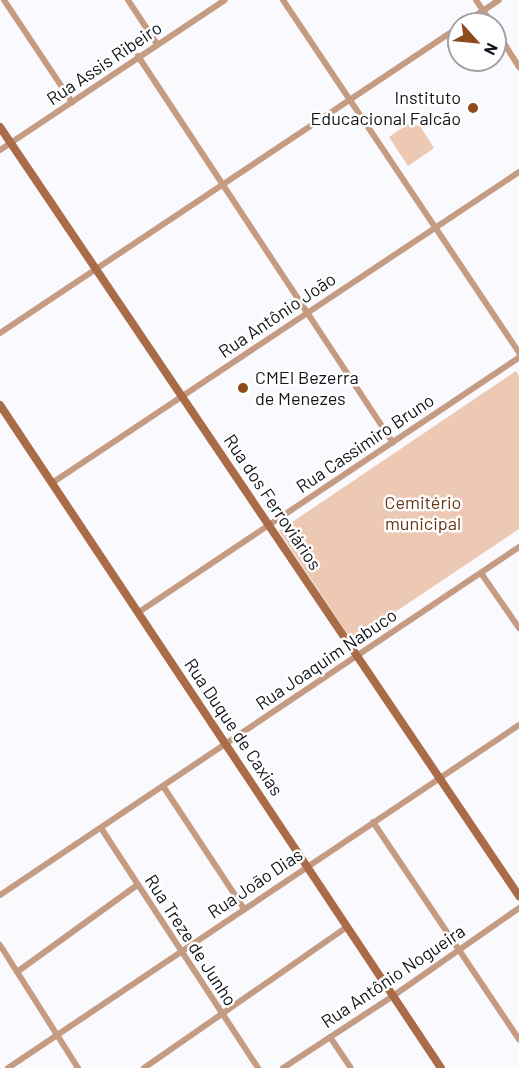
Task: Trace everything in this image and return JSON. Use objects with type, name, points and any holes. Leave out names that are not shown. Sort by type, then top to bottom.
[{"type":"main road","name":"Rua dos Ferroviários","points":[[0,126],[519,896]]},
{"type":"main road","name":"Rua Duque de Caxias","points":[[0,405],[441,1068]]},
{"type":"street","points":[[4,0],[72,102]]},
{"type":"street","points":[[128,0],[157,44]]},
{"type":"street","name":"Rua Assis Ribeiro","points":[[0,150],[225,0]]},
{"type":"street","points":[[283,0],[519,353]]},
{"type":"street","points":[[476,0],[483,11],[499,0]]},
{"type":"street","points":[[0,333],[447,35]]},
{"type":"street","points":[[507,48],[519,67]]},
{"type":"street","points":[[138,57],[393,442]]},
{"type":"street","name":"Rua Antônio João","points":[[52,483],[519,172]]},
{"type":"street","name":"Rua Cassimiro Bruno","points":[[139,612],[519,358]]},
{"type":"street","name":"Rua Joaquim Nabuco","points":[[0,895],[519,547]]},
{"type":"street","points":[[482,573],[519,628]]},
{"type":"street","name":"Rua João Dias","points":[[9,1068],[519,725]]},
{"type":"street","points":[[163,786],[244,909]]},
{"type":"street","points":[[373,822],[519,1039]]},
{"type":"street","name":"Rua Treze de Junho","points":[[101,828],[258,1068]]},
{"type":"street","points":[[17,972],[137,885]]},
{"type":"street","name":"Rua Antônio Nogueira","points":[[283,1068],[393,996],[519,908]]},
{"type":"street","points":[[144,1068],[221,1012],[347,927]]},
{"type":"street","points":[[0,945],[78,1068]]},
{"type":"street","points":[[330,1037],[351,1068]]},
{"type":"green space","points":[[408,124],[420,126],[434,148],[408,166],[389,137]]},
{"type":"green space","name":"Cemitério municipal","points":[[516,371],[519,376],[519,529],[352,641],[279,531]]},
{"type":"place","name":"Instituto Educacional Falcão","points":[[473,108]]},
{"type":"place","name":"CMEI Bezerra de Menezes","points":[[243,388]]}]
